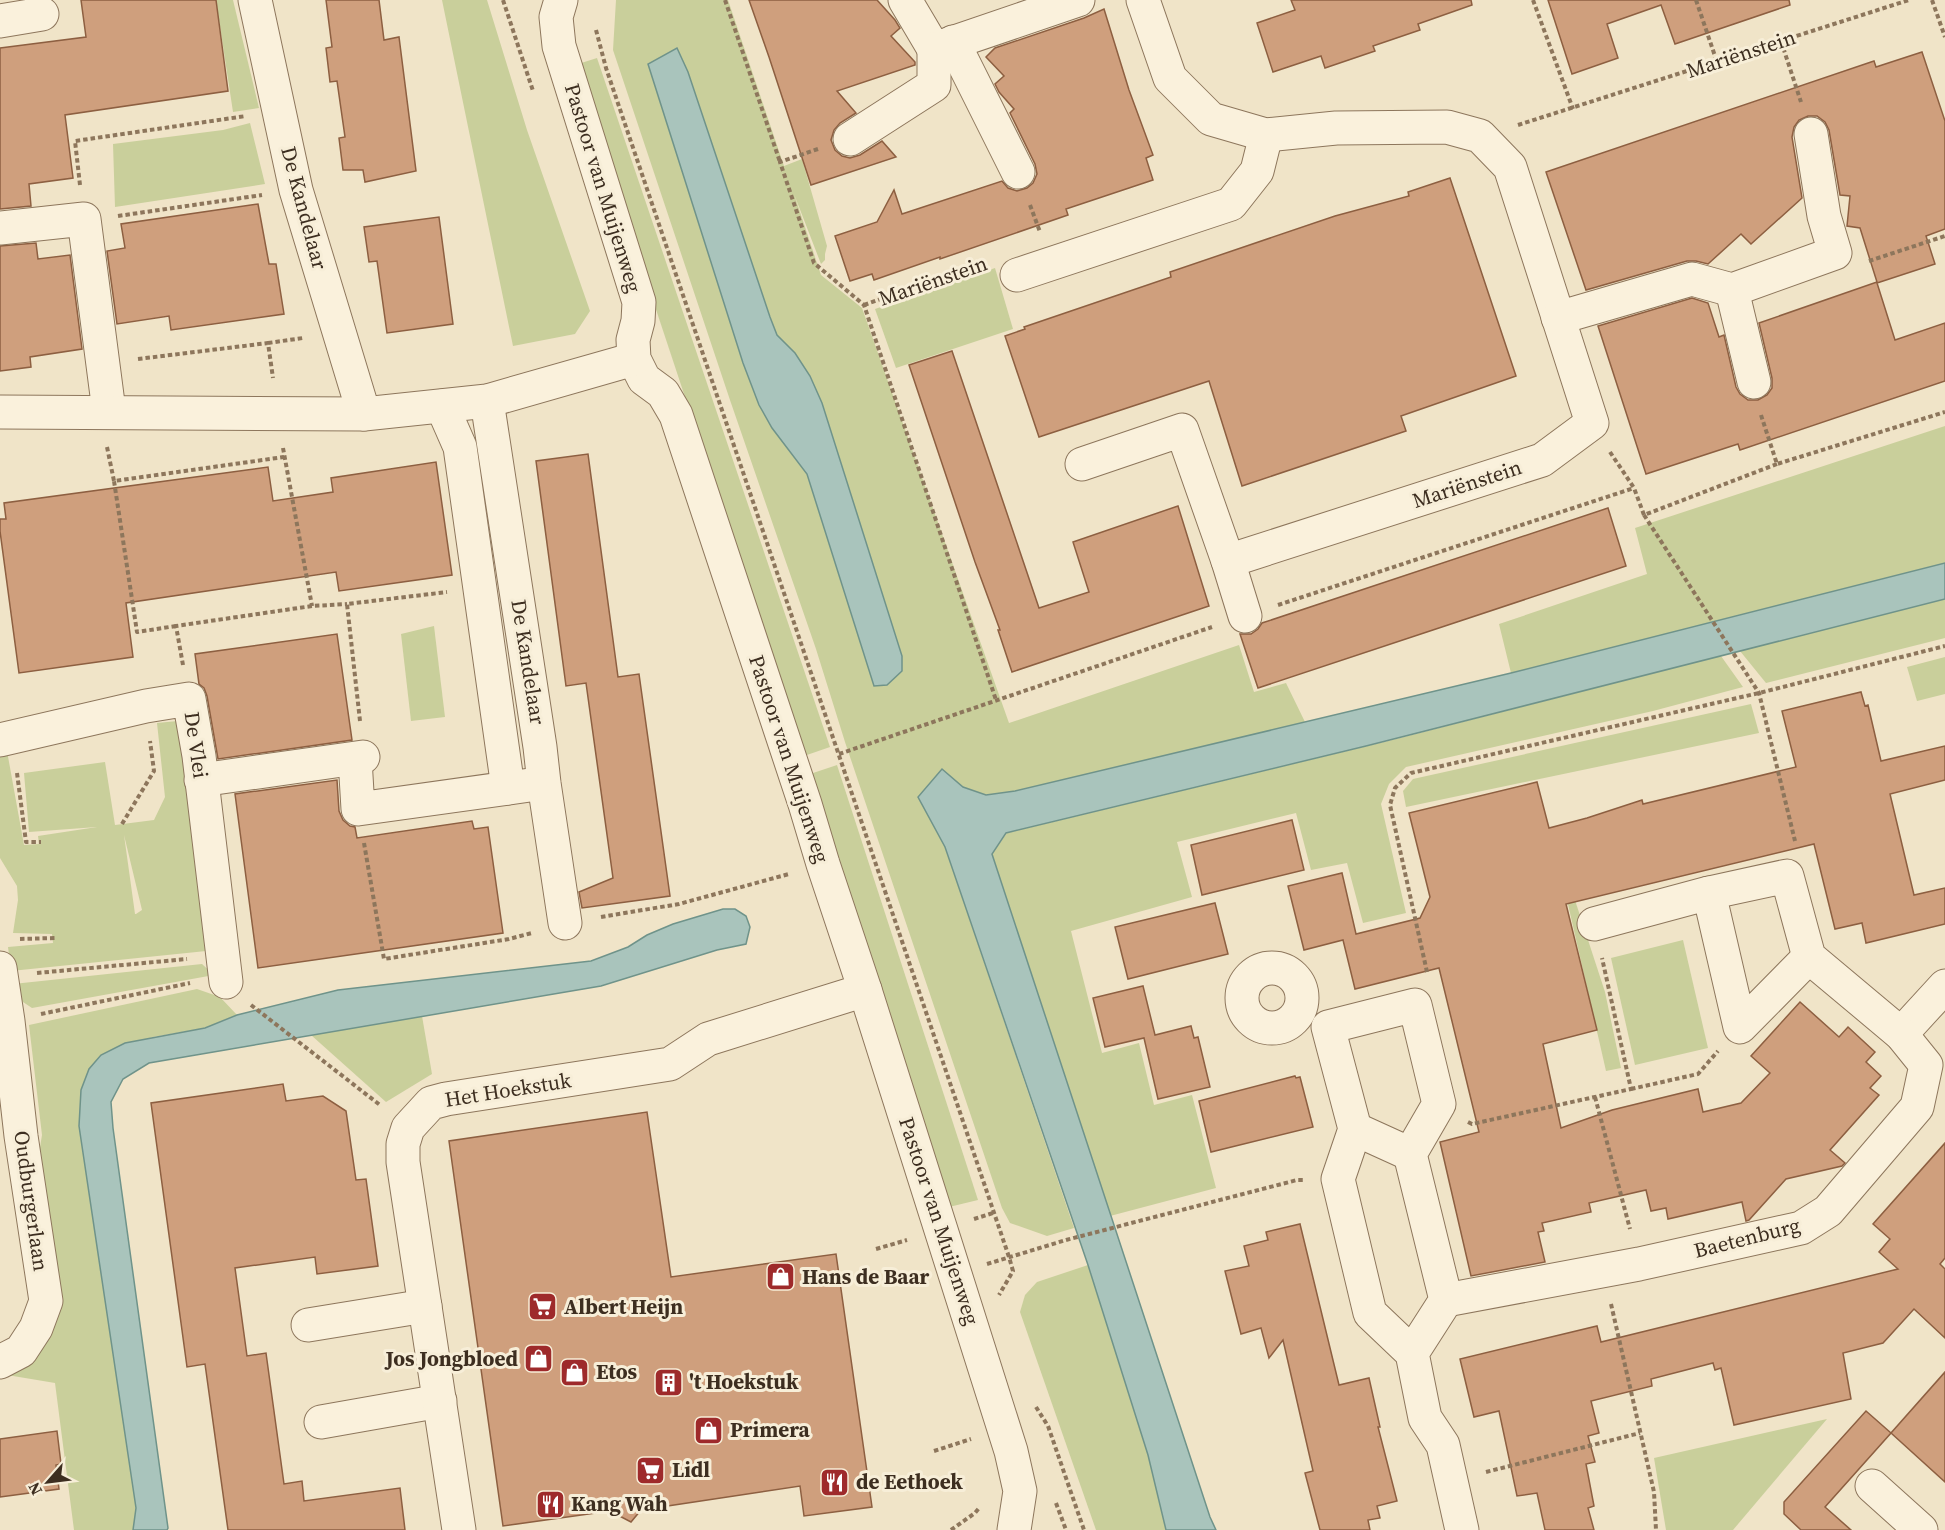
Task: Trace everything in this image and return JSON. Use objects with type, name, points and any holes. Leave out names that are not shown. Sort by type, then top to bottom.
[{"type":"street","name":"De Kandelaar","points":[[255,0],[296,190],[364,414]]},
{"type":"street","name":"Pastoor van Muijenweg","points":[[561,0],[556,16],[559,46],[639,302],[638,321],[633,340],[634,359],[644,379],[663,393],[676,415],[866,990],[1011,1451],[1020,1491],[1014,1530]]},
{"type":"street","points":[[905,0],[944,45],[1018,172]]},
{"type":"street","points":[[944,45],[1078,0]]},
{"type":"street","points":[[1143,0],[1170,78],[1211,118],[1266,135],[1336,128],[1447,127],[1480,136],[1510,167],[1592,423]]},
{"type":"street","points":[[0,21],[42,14]]},
{"type":"street","points":[[850,139],[934,85],[944,45]]},
{"type":"street","points":[[1558,318],[1692,279],[1732,290],[1835,253],[1824,216],[1811,134]]},
{"type":"street","name":"Mariënstein","points":[[1017,275],[1231,204],[1257,171],[1266,135]]},
{"type":"street","points":[[0,228],[84,219],[109,411]]},
{"type":"street","points":[[1732,290],[1754,382]]},
{"type":"street","points":[[0,412],[364,414],[488,401],[634,359]]},
{"type":"street","name":"De Kandelaar","points":[[488,401],[565,923]]},
{"type":"street","points":[[442,406],[460,447],[508,788]]},
{"type":"street","name":"Mariënstein","points":[[1228,561],[1542,460],[1592,423]]},
{"type":"street","points":[[1082,464],[1182,430],[1245,616]]},
{"type":"street","name":"De Vlei","points":[[2,740],[146,706],[189,699],[232,980]]},
{"type":"street","points":[[201,780],[359,758],[358,809],[544,783]]},
{"type":"street","points":[[1594,924],[1708,893],[1787,876],[1809,957],[1740,1027]]},
{"type":"street","points":[[1708,893],[1740,1027]]},
{"type":"street","points":[[5,954],[0,976],[8,1021]]},
{"type":"street","name":"Baetenburg","points":[[1446,1300],[1639,1264],[1801,1228],[1828,1211],[1917,1107],[1926,1065],[1901,1034],[1809,957]]},
{"type":"street","points":[[1901,1034],[1945,986]]},
{"type":"street","name":"Het Hoekstuk","points":[[408,1128],[431,1103],[670,1064],[708,1039],[866,990]]},
{"type":"street","points":[[1328,1027],[1415,1005],[1439,1104],[1410,1154],[1446,1300],[1412,1353]]},
{"type":"street","points":[[1302,1007],[1328,1027],[1355,1129],[1338,1179],[1370,1313],[1412,1353],[1425,1418],[1443,1445],[1462,1530]]},
{"type":"street","name":"Oudburgerlaan","points":[[0,1362],[21,1351],[36,1328],[46,1301],[11,1137],[8,1021]]},
{"type":"street","points":[[408,1128],[403,1144],[403,1162],[459,1530]]},
{"type":"street","points":[[1355,1129],[1410,1154]]},
{"type":"street","points":[[308,1324],[425,1306]]},
{"type":"street","points":[[321,1422],[440,1401]]},
{"type":"street","points":[[1872,1486],[1921,1530]]},
{"type":"path","name":"Mariënstein","points":[[725,0],[814,263],[864,305],[996,700]]},
{"type":"path","points":[[1533,0],[1573,108]]},
{"type":"path","points":[[1696,0],[1717,62]]},
{"type":"path","name":"Mariënstein","points":[[1480,136],[1909,0]]},
{"type":"path","points":[[1932,0],[1945,37]]},
{"type":"path","points":[[595,27],[614,90],[1009,1257],[1012,1271],[999,1296]]},
{"type":"path","points":[[1781,41],[1811,134]]},
{"type":"path","points":[[279,111],[75,141],[84,219],[296,190]]},
{"type":"path","points":[[780,162],[850,139]]},
{"type":"path","points":[[1018,172],[1051,264]]},
{"type":"path","points":[[1835,253],[1862,263],[1945,236]]},
{"type":"path","name":"Mariënstein","points":[[864,305],[995,259],[1017,275]]},
{"type":"path","points":[[1754,382],[1754,393],[1777,464]]},
{"type":"path","points":[[1644,515],[1777,464],[1945,412]]},
{"type":"path","points":[[1592,423],[1634,488],[1644,515],[1759,693],[1797,851],[1787,876]]},
{"type":"path","points":[[285,457],[114,481],[136,632],[312,606],[481,588]]},
{"type":"path","points":[[347,604],[359,758]]},
{"type":"path","points":[[176,626],[189,699]]},
{"type":"path","points":[[1415,1005],[1429,983],[1390,805],[1395,788],[1411,772],[1759,693],[1945,646]]},
{"type":"path","points":[[122,824],[154,771],[146,706]]},
{"type":"path","points":[[2,740],[16,762],[26,842],[41,842]]},
{"type":"path","points":[[1594,924],[1631,1089]]},
{"type":"path","points":[[5,954],[55,939]]},
{"type":"path","points":[[0,976],[232,980],[312,1051],[408,1128]]},
{"type":"path","points":[[8,1021],[199,981],[232,980]]},
{"type":"path","points":[[1439,1104],[1472,1124],[1698,1074],[1740,1027]]},
{"type":"path","points":[[1595,1096],[1639,1264]]},
{"type":"path","points":[[956,1275],[1066,1240],[1297,1180],[1338,1179]]},
{"type":"path","points":[[1604,1271],[1654,1492],[1656,1530]]},
{"type":"path","points":[[1034,1402],[1048,1426],[1084,1530]]},
{"type":"path","points":[[1450,1481],[1640,1433]]},
{"type":"green space","points":[[216,0],[233,0],[259,108],[233,112]]},
{"type":"green space","points":[[442,0],[487,0],[527,130],[590,311],[575,334],[513,346]]},
{"type":"green space","points":[[616,0],[728,0],[784,166],[802,159],[827,246],[825,260],[821,264],[794,194],[821,275],[862,308],[1009,723],[1239,645],[1254,692],[1286,683],[1305,722],[1015,791],[986,795],[963,787],[942,769],[918,797],[945,847],[1074,1228],[1047,1236],[1010,1223],[1002,1208],[613,50]],"holes":[[[677,48],[688,72],[777,335],[795,353],[810,376],[822,403],[902,656],[874,685],[807,474],[772,428],[759,405],[743,363],[648,64]]]},
{"type":"green space","points":[[597,58],[830,747],[804,756],[575,65]]},
{"type":"green space","points":[[250,123],[265,184],[115,207],[113,144],[223,130]]},
{"type":"green space","points":[[995,268],[1013,329],[896,368],[875,309]]},
{"type":"green space","points":[[1945,426],[1945,563],[1511,673],[1499,624],[1647,574],[1635,528]]},
{"type":"green space","points":[[1945,599],[1945,638],[1766,683],[1740,651]]},
{"type":"green space","points":[[434,626],[445,717],[411,721],[401,634]]},
{"type":"green space","points":[[1721,656],[1743,687],[1653,711],[1406,767],[1389,784],[1381,804],[1406,913],[1363,923],[1347,863],[1311,870],[1296,813],[1177,842],[1192,897],[1071,931],[1102,1053],[1139,1043],[1154,1105],[1192,1095],[1216,1188],[1110,1216],[992,854],[1007,833],[1392,740]]},
{"type":"green space","points":[[1945,657],[1945,694],[1917,701],[1907,667]]},
{"type":"green space","points":[[1751,704],[1759,733],[1406,807],[1403,791],[1413,779]]},
{"type":"green space","points":[[188,720],[216,950],[11,971],[8,947],[53,943],[52,934],[13,933],[18,900],[17,886],[0,858],[0,755],[7,751],[24,845],[39,844],[38,836],[97,827],[29,832],[24,773],[105,762],[115,825],[154,820],[165,797],[157,723]],"holes":[[[124,835],[142,910],[135,914]]]},
{"type":"green space","points":[[837,765],[978,1200],[949,1207],[810,774]]},
{"type":"green space","points":[[1565,891],[1572,891],[1605,992],[1621,1068],[1606,1071]]},
{"type":"green space","points":[[1683,940],[1708,1048],[1635,1065],[1611,958]]},
{"type":"green space","points":[[202,964],[214,975],[32,1008],[23,1002],[13,984]]},
{"type":"green space","points":[[197,989],[220,997],[237,1015],[205,1028],[153,1037],[101,1055],[136,1509],[133,1530],[74,1530],[55,1383],[7,1375],[39,1333],[36,1172],[42,1135],[29,1025]]},
{"type":"green space","points":[[422,1016],[432,1074],[386,1102],[311,1035]]},
{"type":"green space","points":[[1088,1265],[1148,1455],[1166,1530],[1096,1530],[1020,1312],[1025,1295],[1037,1282]]},
{"type":"green space","points":[[1827,1419],[1733,1530],[1666,1530],[1654,1458]]},
{"type":"water","points":[[677,48],[688,72],[777,335],[795,353],[810,376],[822,403],[902,656],[902,671],[887,685],[874,686],[807,474],[772,428],[759,405],[743,363],[648,64]]},
{"type":"water","points":[[1945,563],[1945,599],[1366,746],[1006,833],[992,854],[1216,1530],[1166,1530],[1148,1455],[1088,1265],[945,847],[918,797],[942,769],[963,787],[986,795],[1015,791],[1511,673]]},
{"type":"water","points":[[723,909],[735,909],[746,916],[750,927],[746,944],[717,950],[601,986],[149,1063],[123,1079],[111,1102],[113,1128],[168,1528],[167,1530],[133,1530],[136,1508],[79,1126],[81,1090],[89,1069],[101,1055],[125,1043],[205,1028],[237,1015],[338,990],[591,961],[628,947],[647,935],[673,924]]},
{"type":"building","points":[[81,0],[216,0],[228,91],[65,115],[73,178],[29,184],[31,206],[0,209],[0,48],[86,37]]},
{"type":"building","points":[[326,0],[379,0],[384,40],[399,37],[416,171],[365,182],[363,170],[343,170],[339,138],[345,137],[337,81],[330,82],[326,48],[332,47]]},
{"type":"building","points":[[749,0],[877,0],[900,28],[891,36],[915,62],[915,65],[837,91],[856,113],[840,123],[834,130],[831,140],[835,150],[842,156],[850,158],[860,155],[882,141],[896,157],[811,185]]},
{"type":"building","points":[[1291,0],[1471,0],[1472,5],[1418,24],[1420,30],[1373,46],[1375,51],[1325,68],[1321,56],[1273,72],[1257,23],[1295,10]]},
{"type":"building","points":[[1548,0],[1789,0],[1790,5],[1675,44],[1661,5],[1607,24],[1618,58],[1572,74]]},
{"type":"building","points":[[1104,9],[1129,90],[1153,155],[1146,158],[1153,180],[1066,209],[1068,215],[940,259],[940,257],[874,280],[872,274],[850,281],[835,236],[877,222],[894,190],[902,214],[1002,181],[1008,188],[1017,191],[1033,183],[1037,174],[1035,164],[1010,113],[1014,109],[995,84],[1004,76],[986,57],[995,48]]},
{"type":"building","points":[[1922,52],[1945,121],[1945,229],[1926,236],[1935,264],[1877,283],[1895,340],[1945,323],[1945,381],[1740,450],[1738,444],[1646,474],[1598,326],[1692,298],[1708,303],[1719,337],[1724,335],[1736,387],[1740,394],[1748,400],[1758,400],[1767,395],[1772,388],[1772,378],[1759,323],[1877,282],[1860,228],[1847,226],[1850,196],[1840,195],[1829,130],[1825,122],[1817,116],[1808,116],[1799,120],[1794,127],[1792,137],[1802,198],[1751,244],[1741,234],[1708,264],[1687,261],[1586,290],[1546,172],[1874,61],[1876,67]]},
{"type":"building","points":[[1450,178],[1516,376],[1401,416],[1406,431],[1242,486],[1209,381],[1039,437],[1005,336],[1025,329],[1024,327],[1171,277],[1170,272],[1335,216],[1409,196],[1408,192]]},
{"type":"building","points":[[258,204],[269,264],[276,264],[284,314],[171,330],[169,316],[117,324],[107,251],[125,248],[121,224]]},
{"type":"building","points":[[439,217],[453,324],[387,333],[377,261],[369,262],[364,227]]},
{"type":"building","points":[[36,243],[38,259],[70,255],[82,349],[30,357],[31,367],[0,371],[0,246]]},
{"type":"building","points":[[952,351],[1039,608],[1089,592],[1073,542],[1178,506],[1209,606],[1012,672],[998,630],[1000,630],[909,365]]},
{"type":"building","points":[[588,454],[618,677],[639,674],[670,896],[582,908],[579,892],[613,878],[586,683],[566,686],[536,461]]},
{"type":"building","points":[[436,462],[452,575],[339,591],[336,572],[126,603],[133,657],[19,673],[0,531],[0,519],[6,519],[4,503],[268,467],[273,501],[333,492],[331,478]]},
{"type":"building","points":[[1608,508],[1626,566],[1258,688],[1240,634],[1251,634],[1262,623]]},
{"type":"building","points":[[337,634],[352,740],[218,759],[207,696],[204,688],[199,684],[195,654]]},
{"type":"building","points":[[1861,692],[1865,706],[1868,705],[1881,761],[1945,746],[1945,780],[1890,794],[1914,895],[1945,888],[1945,924],[1866,943],[1862,923],[1835,929],[1814,844],[1566,904],[1597,1030],[1543,1044],[1561,1128],[1612,1110],[1698,1089],[1703,1112],[1741,1103],[1770,1073],[1751,1056],[1800,1002],[1839,1037],[1848,1027],[1875,1052],[1866,1062],[1881,1076],[1870,1088],[1879,1095],[1830,1150],[1845,1163],[1842,1166],[1786,1179],[1746,1221],[1742,1202],[1668,1219],[1666,1208],[1651,1211],[1646,1190],[1589,1203],[1591,1212],[1542,1223],[1544,1231],[1538,1232],[1545,1262],[1471,1276],[1440,1142],[1479,1132],[1439,968],[1355,989],[1343,940],[1304,950],[1288,886],[1342,873],[1356,934],[1420,918],[1430,897],[1409,813],[1537,782],[1549,828],[1642,800],[1643,804],[1796,767],[1782,711]]},
{"type":"building","points":[[337,780],[339,811],[343,820],[355,827],[357,838],[472,821],[474,829],[488,827],[503,933],[258,968],[235,794]]},
{"type":"building","points":[[1292,820],[1304,870],[1202,895],[1191,845]]},
{"type":"building","points":[[1215,903],[1228,954],[1128,979],[1115,927]]},
{"type":"building","points":[[1143,986],[1155,1035],[1191,1026],[1194,1038],[1198,1037],[1210,1087],[1158,1099],[1144,1038],[1105,1047],[1093,998]]},
{"type":"building","points":[[1295,1076],[1300,1077],[1313,1127],[1211,1152],[1199,1101]]},
{"type":"building","points":[[283,1084],[286,1101],[323,1096],[346,1111],[356,1180],[366,1179],[378,1266],[317,1274],[315,1257],[235,1268],[247,1356],[266,1353],[284,1484],[302,1481],[304,1501],[400,1488],[405,1530],[228,1530],[205,1364],[187,1367],[151,1103]]},
{"type":"building","name":"'t Hoekstuk","points":[[647,1112],[671,1277],[836,1254],[872,1507],[804,1516],[800,1486],[641,1510],[631,1522],[610,1511],[503,1526],[449,1141]]},
{"type":"building","points":[[1945,1143],[1945,1258],[1940,1264],[1945,1269],[1945,1338],[1914,1309],[1883,1343],[1843,1353],[1851,1399],[1734,1425],[1721,1368],[1715,1370],[1713,1363],[1651,1379],[1652,1386],[1591,1401],[1599,1433],[1588,1436],[1595,1462],[1586,1464],[1594,1506],[1588,1508],[1594,1530],[1545,1530],[1537,1493],[1517,1496],[1499,1411],[1474,1417],[1460,1359],[1597,1326],[1601,1342],[1898,1269],[1879,1252],[1890,1239],[1873,1224]]},
{"type":"building","points":[[1300,1224],[1339,1385],[1369,1378],[1380,1427],[1378,1427],[1397,1501],[1377,1506],[1380,1518],[1368,1520],[1370,1530],[1320,1530],[1305,1473],[1313,1471],[1283,1340],[1269,1358],[1261,1328],[1241,1334],[1225,1271],[1249,1266],[1244,1246],[1268,1240],[1266,1232]]},
{"type":"building","points":[[1945,1372],[1945,1482],[1891,1433]]},
{"type":"building","points":[[1866,1411],[1891,1433],[1825,1507],[1851,1530],[1801,1530],[1784,1514],[1784,1502]]},
{"type":"building","points":[[57,1431],[61,1464],[56,1465],[59,1489],[0,1497],[0,1439]]},
{"type":"place","name":"Hans de Baar","points":[[781,1277]]},
{"type":"place","name":"Albert Heijn","points":[[543,1307]]},
{"type":"place","name":"Jos Jongbloed","points":[[539,1359]]},
{"type":"place","name":"Etos","points":[[575,1372]]},
{"type":"place","name":"'t Hoekstuk","points":[[668,1382]]},
{"type":"place","name":"Primera","points":[[709,1430]]},
{"type":"place","name":"Lidl","points":[[651,1470]]},
{"type":"place","name":"de Eethoek","points":[[835,1482]]},
{"type":"place","name":"Kang Wah","points":[[550,1504]]}]
